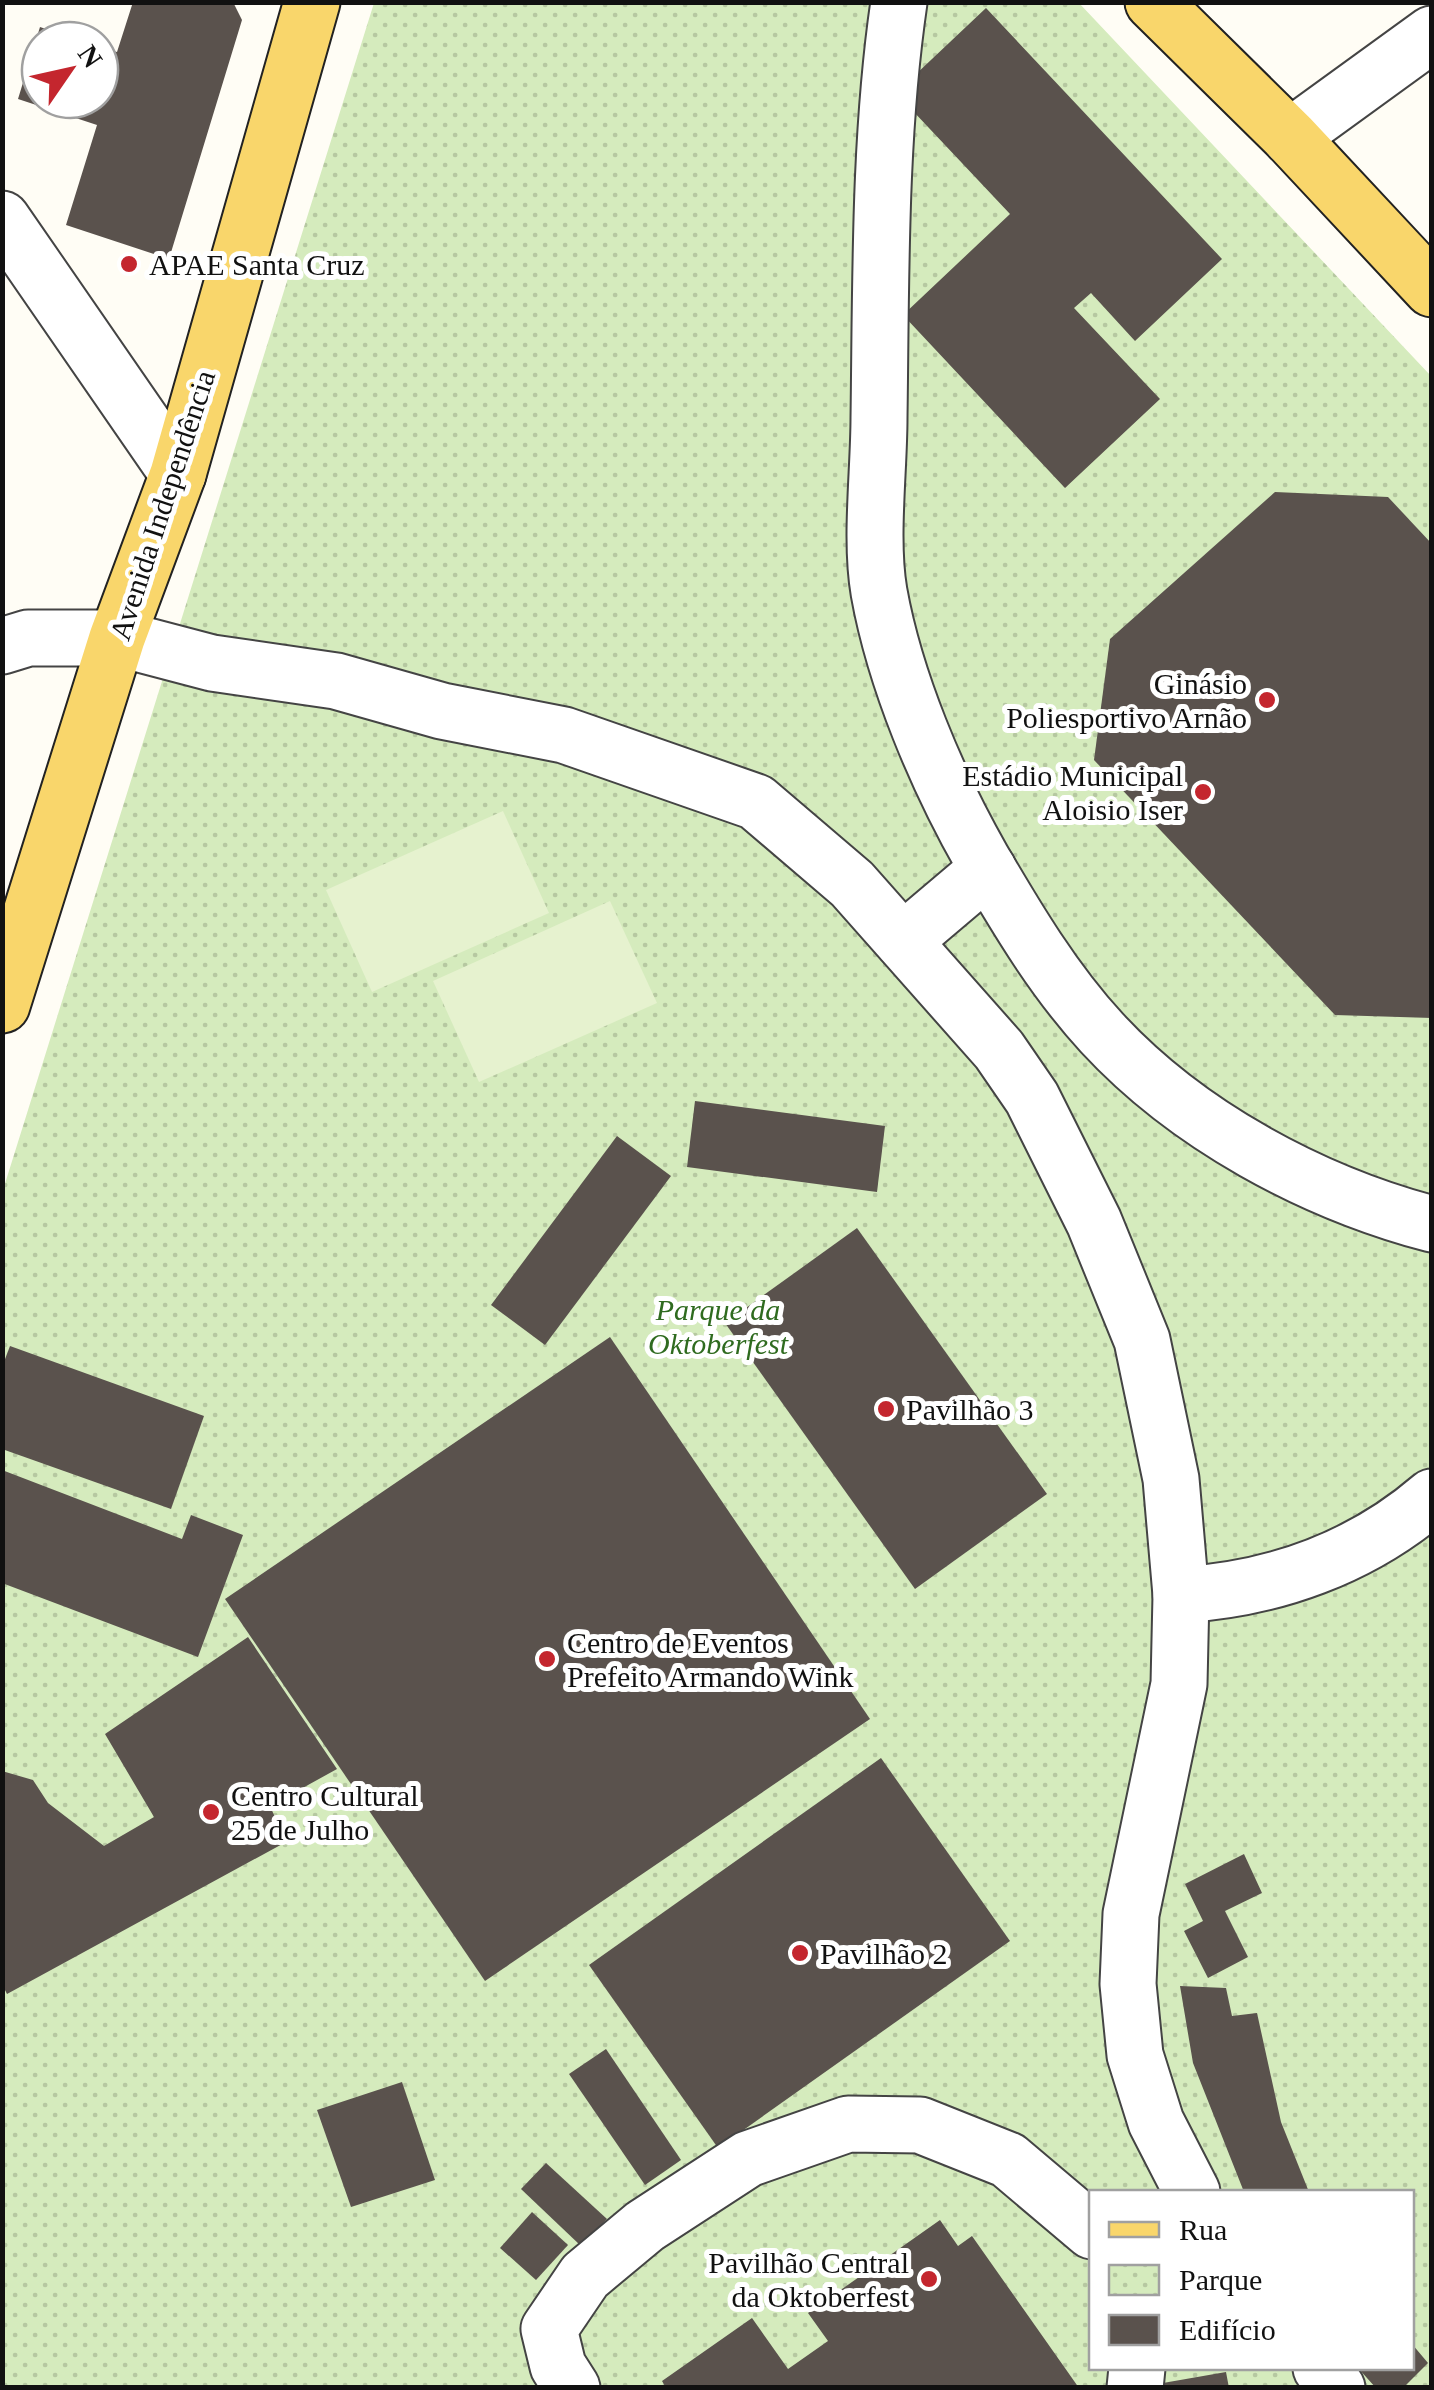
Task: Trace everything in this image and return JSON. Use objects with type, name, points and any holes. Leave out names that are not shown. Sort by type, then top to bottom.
[{"type":"main road","name":"Avenida Independência","points":[[2,1005],[117,638],[178,474],[312,2]]},
{"type":"main road","points":[[1152,2],[1290,137],[1432,288]]},
{"type":"main road","points":[[1176,2],[1229,76]]},
{"type":"street","points":[[899,2],[883,251],[879,590],[927,747],[958,816],[1023,930],[1102,1033],[1171,1095],[1249,1148],[1338,1192],[1432,1224]]},
{"type":"street","points":[[1290,137],[1432,34]]},
{"type":"street","points":[[2,220],[178,474]]},
{"type":"street","points":[[2,646],[28,638],[117,638],[212,663],[336,680],[442,711],[564,735],[756,802],[852,884],[999,1050],[1032,1098],[1094,1222],[1142,1340],[1171,1479],[1181,1595],[1179,1684],[1131,1914],[1128,1984],[1136,2056],[1178,2187]]},
{"type":"street","points":[[903,942],[988,868]]},
{"type":"street","points":[[1181,1595],[1242,1591],[1372,1544],[1432,1497]]},
{"type":"street","points":[[572,2388],[558,2366],[550,2329],[585,2276],[645,2226],[748,2159],[848,2124],[920,2126],[1008,2160],[1089,2228]]},
{"type":"green space","name":"Parque da Oktoberfest","points":[[374,3],[1079,3],[1431,376],[1431,2387],[3,2388],[3,1190]]},
{"type":"green space","points":[[503,811],[549,913],[372,992],[326,890]]},
{"type":"green space","points":[[610,901],[657,1003],[479,1082],[433,981]]},
{"type":"building","points":[[133,2],[233,2],[242,20],[169,259],[66,225],[97,125],[82,120],[120,120],[120,43]]},
{"type":"building","points":[[986,8],[1222,259],[1135,341],[1091,293],[1074,308],[1160,399],[1065,488],[903,315],[1010,214],[896,93]]},
{"type":"building","name":"Ginásio Poliesportivo Arnão","points":[[1275,492],[1388,497],[1432,544],[1432,1018],[1335,1015],[1094,760],[1110,639]]},
{"type":"building","points":[[695,1101],[885,1126],[877,1192],[687,1167]]},
{"type":"building","points":[[617,1136],[671,1176],[545,1345],[491,1305]]},
{"type":"building","name":"Pavilhão 3","points":[[857,1228],[1047,1494],[915,1589],[725,1323]]},
{"type":"building","name":"Centro de Eventos Prefeito Armando Wink","points":[[610,1337],[870,1719],[485,1981],[225,1599]]},
{"type":"building","points":[[10,1346],[204,1416],[171,1509],[2,1449],[2,1367]]},
{"type":"building","points":[[2,1470],[182,1539],[191,1515],[243,1535],[198,1657],[2,1583]]},
{"type":"building","name":"Centro Cultural 25 de Julho","points":[[248,1637],[337,1769],[270,1806],[286,1842],[7,1994],[2,1984],[2,1771],[33,1780],[48,1803],[104,1846],[154,1817],[105,1734]]},
{"type":"building","name":"Pavilhão 2","points":[[881,1758],[1010,1941],[718,2148],[589,1965]]},
{"type":"building","points":[[1244,1854],[1262,1893],[1225,1911],[1248,1957],[1208,1978],[1184,1931],[1203,1921],[1185,1884]]},
{"type":"building","points":[[1180,1986],[1226,1988],[1232,2016],[1257,2013],[1281,2122],[1308,2190],[1243,2190],[1193,2063]]},
{"type":"building","points":[[606,2049],[681,2160],[645,2185],[569,2074]]},
{"type":"building","points":[[402,2082],[435,2180],[351,2207],[317,2110]]},
{"type":"building","points":[[546,2163],[607,2219],[581,2246],[521,2189]]},
{"type":"building","points":[[532,2212],[568,2245],[536,2280],[500,2248]]},
{"type":"building","name":"Pavilhão Central da Oktoberfest","points":[[940,2220],[958,2246],[972,2236],[1079,2388],[666,2388],[662,2381],[752,2318],[788,2369],[828,2341],[808,2313]]},
{"type":"building","points":[[1414,2346],[1428,2363],[1403,2388],[1376,2388],[1360,2370],[1414,2370]]},
{"type":"building","points":[[1226,2372],[1229,2388],[1164,2388],[1163,2383]]},
{"type":"place","name":"APAE Santa Cruz","points":[[129,264]]},
{"type":"place","name":"Ginásio Poliesportivo Arnão","points":[[1267,700]]},
{"type":"place","name":"Estádio Municipal Aloisio Iser","points":[[1203,792]]},
{"type":"place","name":"Pavilhão 3","points":[[886,1409]]},
{"type":"place","name":"Centro de Eventos Prefeito Armando Wink","points":[[547,1659]]},
{"type":"place","name":"Centro Cultural 25 de Julho","points":[[211,1812]]},
{"type":"place","name":"Pavilhão 2","points":[[800,1953]]},
{"type":"place","name":"Pavilhão Central da Oktoberfest","points":[[929,2279]]}]
